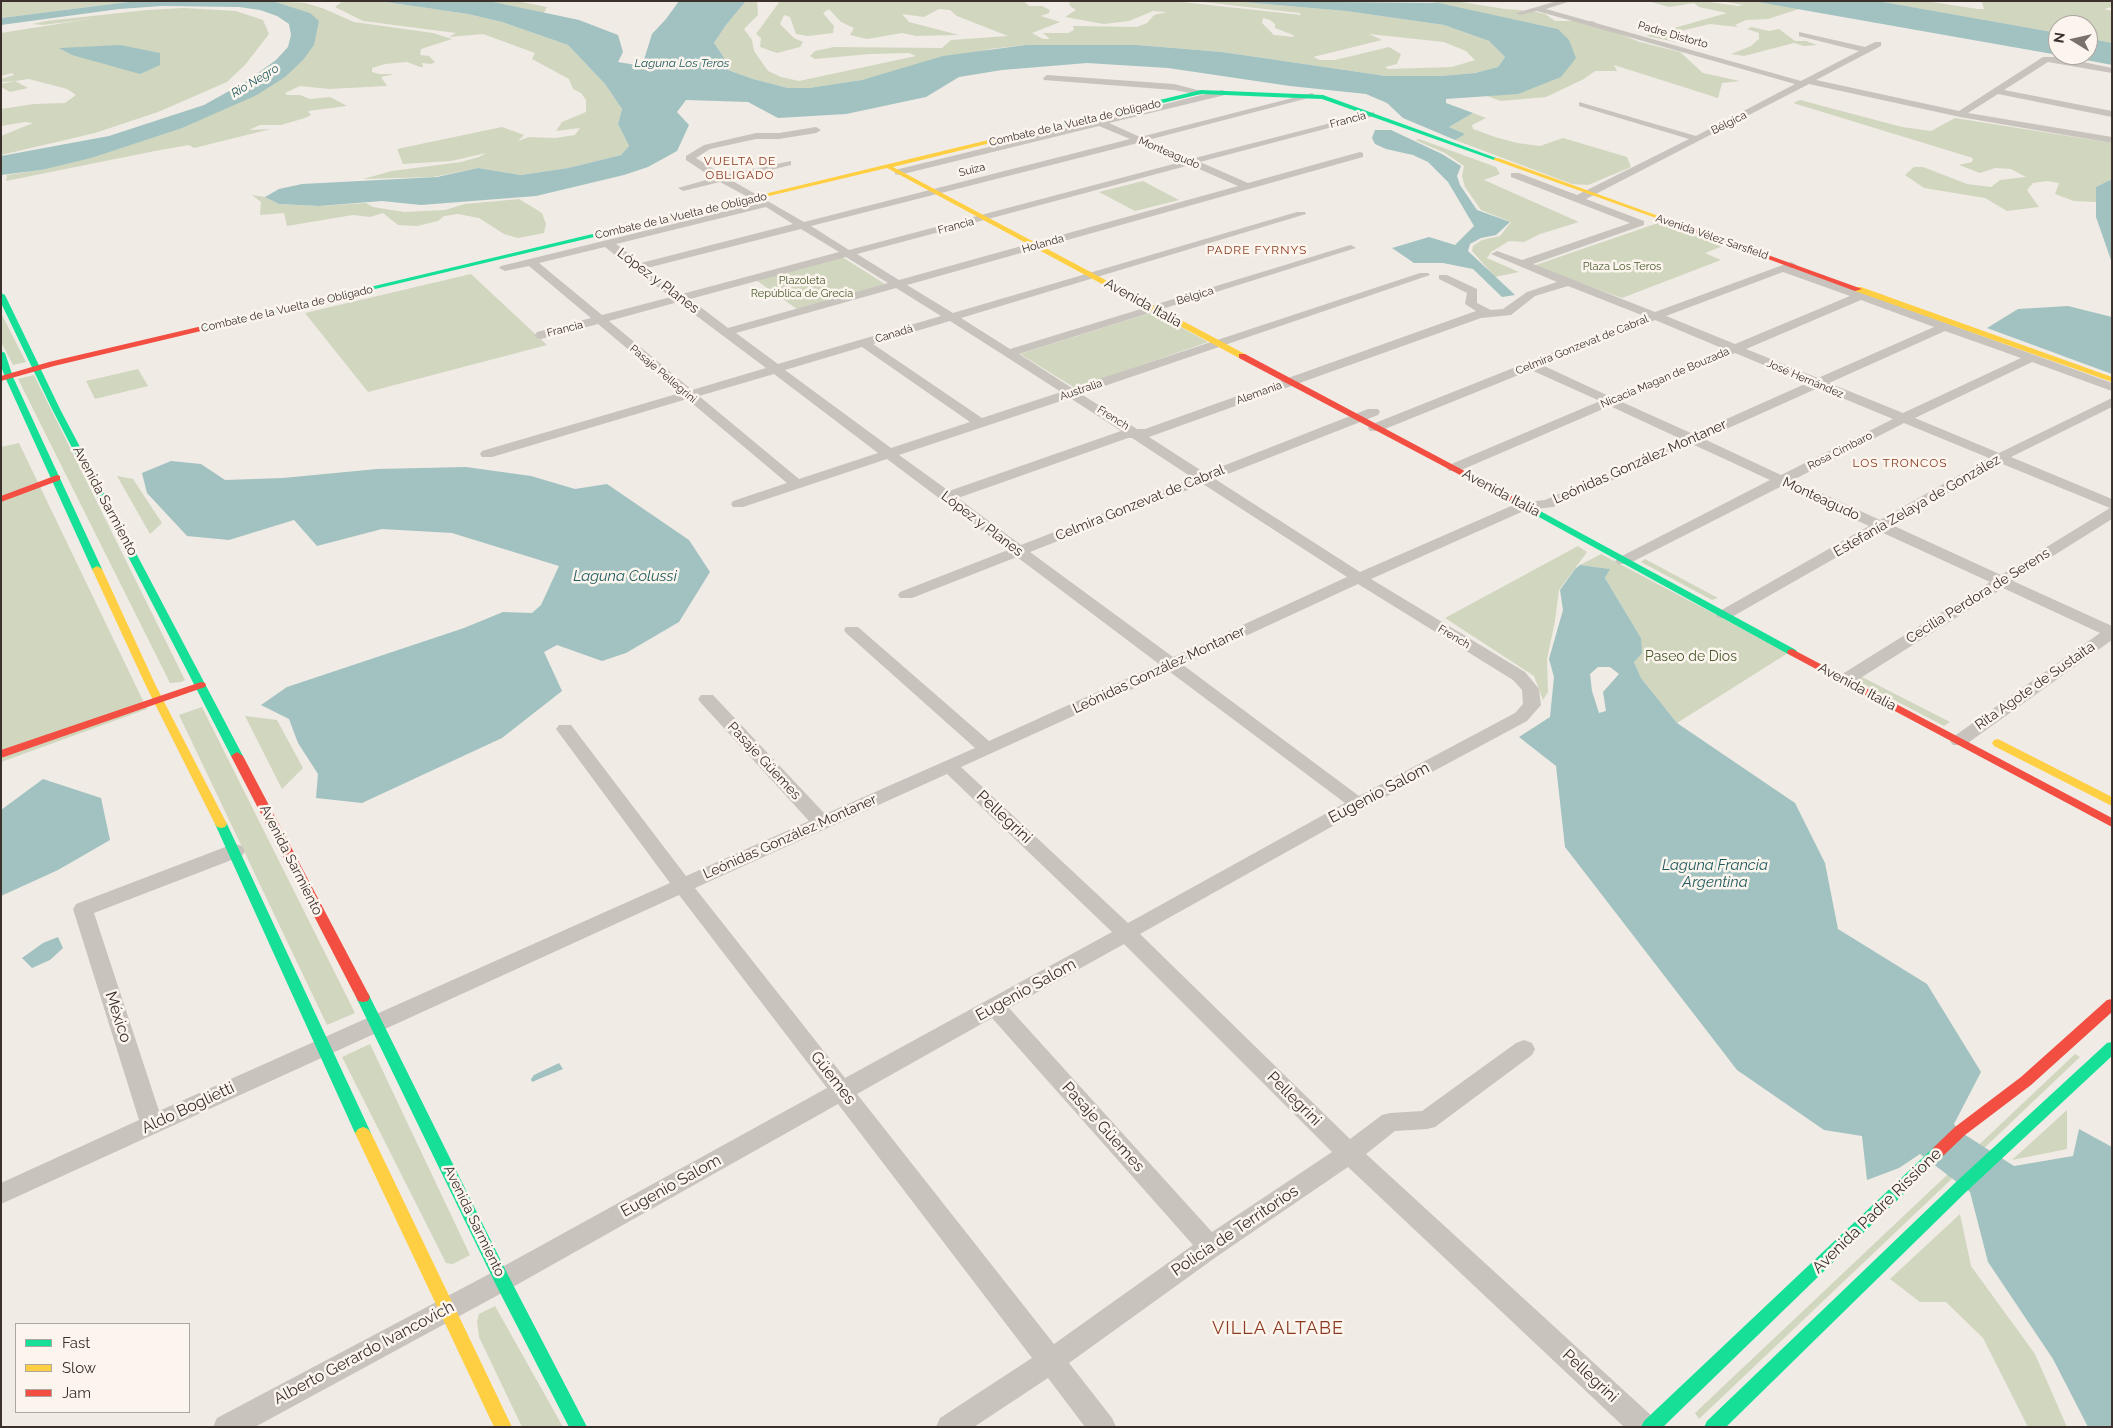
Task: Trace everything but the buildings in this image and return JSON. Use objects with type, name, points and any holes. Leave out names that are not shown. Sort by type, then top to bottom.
[{"type":"main road","name":"Combate de la Vuelta de Obligado","points":[[5,375],[763,201],[1094,121],[1201,92],[1312,96]]},
{"type":"main road","name":"Avenida Vélez Sarsfield","points":[[1312,96],[1322,97],[1371,114],[1787,266],[1878,296],[2112,380]]},
{"type":"main road","name":"Avenida Italia","points":[[899,168],[991,216],[1050,242],[1240,341]]},
{"type":"main road","name":"Avenida Italia","points":[[991,216],[1037,245],[1093,276],[1374,428],[1454,468],[1528,500],[1623,561],[1724,615],[1851,672],[1965,732],[2112,802]]},
{"type":"main road","name":"Avenida Sarmiento","points":[[1,295],[36,368],[376,1022],[502,1280],[578,1427]]},
{"type":"main road","points":[[1,353],[5,375],[56,478],[158,700],[235,851],[322,1047],[503,1427]]},
{"type":"main road","points":[[1289,366],[1324,385]]},
{"type":"main road","points":[[1356,403],[1409,430]]},
{"type":"main road","name":"Avenida Italia","points":[[1442,448],[1484,470]]},
{"type":"main road","points":[[1,499],[56,478]]},
{"type":"main road","points":[[1626,544],[1649,556]]},
{"type":"main road","points":[[1723,598],[1747,611]]},
{"type":"main road","name":"Avenida Italia","points":[[1851,672],[1876,679]]},
{"type":"main road","points":[[1,754],[201,686]]},
{"type":"main road","name":"Avenida Italia","points":[[1965,732],[2112,823]]},
{"type":"main road","name":"Avenida Padre Rissione","points":[[1650,1427],[1677,1404],[1960,1131],[2026,1081],[2112,1004]]},
{"type":"main road","points":[[1714,1427],[1961,1187],[2111,1050]]},
{"type":"street","points":[[1520,13],[1562,2]]},
{"type":"street","name":"Padre Distorto","points":[[1538,9],[1806,83],[1960,114],[2112,140]]},
{"type":"street","points":[[1802,34],[1866,50]]},
{"type":"street","name":"Bélgica","points":[[1577,198],[1697,139],[1878,44]]},
{"type":"street","points":[[1960,114],[2046,59],[2112,71]]},
{"type":"street","points":[[1047,78],[1174,87],[1201,92]]},
{"type":"street","points":[[1998,91],[2112,114]]},
{"type":"street","points":[[1094,121],[1222,93]]},
{"type":"street","name":"Suiza","points":[[637,267],[1312,96]]},
{"type":"street","points":[[1582,104],[1697,139]]},
{"type":"street","name":"Francia","points":[[541,335],[1371,114]]},
{"type":"street","name":"Monteagudo","points":[[1094,121],[1249,187]]},
{"type":"street","name":"French","points":[[816,130],[779,136],[756,136],[707,147],[689,158],[722,179],[763,201],[1072,392],[1359,578],[1519,676],[1530,689]]},
{"type":"street","name":"Holanda","points":[[726,332],[1360,155]]},
{"type":"street","points":[[683,188],[788,163]]},
{"type":"street","name":"Avenida Vélez Sarsfield","points":[[1515,176],[1640,223],[1522,264]]},
{"type":"street","name":"Combate de la Vuelta de Obligado","points":[[504,268],[607,243],[763,201]]},
{"type":"street","name":"Canadá","points":[[487,454],[1301,214]]},
{"type":"street","name":"López y Planes","points":[[607,243],[1358,804]]},
{"type":"street","name":"Bélgica","points":[[1009,353],[1352,248]]},
{"type":"street","name":"José Hernández","points":[[1496,254],[1655,316],[1902,420],[2112,504]]},
{"type":"street","name":"Pasaje Pellegrini","points":[[530,261],[687,395],[798,485]]},
{"type":"street","name":"Avenida Vélez Sarsfield","points":[[1787,266],[1860,296],[2112,387]]},
{"type":"street","name":"Celmira Gonzevat de Cabral","points":[[1374,428],[1655,316],[1787,266]]},
{"type":"street","name":"Australia","points":[[738,504],[890,455],[1218,344],[1240,341],[1424,276]]},
{"type":"street","points":[[1443,277],[1473,291],[1471,304],[1489,314]]},
{"type":"street","name":"Alemania","points":[[947,497],[1126,434],[1147,433],[1480,314],[1507,312],[1531,294],[1568,282]]},
{"type":"street","name":"Nicacia Magan de Bouzada","points":[[1454,468],[1860,296],[1878,296]]},
{"type":"street","name":"Leónidas González Montaner","points":[[376,1022],[987,749],[1528,500],[1553,506],[1690,439],[1945,326]]},
{"type":"street","points":[[864,343],[981,424]]},
{"type":"street","name":"Rosa Címbaro","points":[[1623,561],[1649,556],[1781,481],[2031,358]]},
{"type":"street","name":"Monteagudo","points":[[1531,365],[2112,632]]},
{"type":"street","name":"Estefanía Zelaya de González","points":[[1724,615],[1747,611],[1881,527],[2001,458],[2112,402]]},
{"type":"street","name":"Celmira Gonzevat de Cabral","points":[[906,595],[1373,412]]},
{"type":"street","name":"Cecilia Perdora de Serens","points":[[1851,672],[2002,582],[2112,512]]},
{"type":"street","points":[[852,630],[987,749]]},
{"type":"street","name":"Rita Agote de Sustaita","points":[[1965,732],[2112,632]]},
{"type":"street","name":"Eugenio Salom","points":[[502,1280],[1358,804],[1521,717],[1532,705],[1530,689]]},
{"type":"street","name":"Pasaje Güemes","points":[[707,699],[821,822]]},
{"type":"street","name":"Güemes","points":[[565,729],[682,885],[844,1091],[1102,1427]]},
{"type":"street","name":"Pellegrini","points":[[949,766],[1127,934],[1349,1153],[1644,1427]]},
{"type":"street","name":"México","points":[[152,1125],[83,910],[235,851]]},
{"type":"street","name":"Pasaje Güemes","points":[[995,1007],[1210,1247]]},
{"type":"street","name":"Aldo Boglietti","points":[[1,1194],[376,1022]]},
{"type":"street","points":[[2080,1034],[2111,1050]]},
{"type":"street","name":"Policía de Territorios","points":[[950,1427],[1051,1361],[1210,1247],[1349,1153],[1390,1122],[1427,1120],[1524,1050]]},
{"type":"street","name":"Alberto Gerardo Ivancovich","points":[[227,1427],[502,1280]]},
{"type":"green space","points":[[1,1],[136,1],[1,18]]},
{"type":"green space","points":[[269,1],[305,3],[354,22],[433,33],[452,39],[421,49],[420,55],[429,56],[435,62],[431,64],[422,63],[423,67],[407,62],[385,64],[372,68],[372,72],[379,74],[394,74],[381,77],[387,86],[329,89],[300,86],[285,93],[287,95],[300,95],[310,99],[330,97],[347,106],[308,111],[311,115],[305,118],[281,125],[260,125],[249,130],[271,129],[194,148],[189,145],[160,150],[6,181],[7,175],[41,170],[257,95],[310,13]]},
{"type":"green space","points":[[343,1],[379,1],[468,14],[502,22],[568,45],[605,84],[622,109],[618,124],[629,146],[621,155],[568,168],[521,175],[478,168],[433,177],[363,179],[392,171],[461,162],[479,157],[486,153],[451,161],[403,164],[397,149],[502,127],[524,135],[518,141],[529,137],[555,138],[575,135],[580,128],[556,131],[562,122],[586,112],[586,100],[581,93],[573,89],[569,79],[532,59],[535,53],[483,34],[449,37],[456,33],[363,21],[335,7]]},
{"type":"green space","points":[[489,1],[516,1],[547,7],[544,13]]},
{"type":"green space","points":[[746,1],[757,1],[758,15],[744,29],[752,40],[754,51],[768,71],[781,77],[799,81],[916,56],[909,53],[870,54],[815,59],[810,56],[815,51],[834,47],[942,48],[951,40],[1008,36],[957,16],[950,10],[939,9],[924,17],[902,14],[909,22],[959,35],[916,36],[902,33],[867,39],[850,35],[854,28],[841,22],[829,9],[823,13],[834,26],[833,33],[808,36],[796,34],[790,17],[784,15],[780,24],[794,38],[803,42],[800,47],[777,53],[760,47],[761,38],[756,34],[780,1],[1027,1],[1025,3],[1030,6],[1042,6],[1050,10],[1049,13],[1041,16],[1060,22],[1032,33],[1043,39],[1050,39],[1043,33],[1068,33],[1074,30],[1073,26],[1137,27],[1147,23],[1154,15],[1167,12],[1153,11],[1129,21],[1104,24],[1065,17],[1076,10],[1070,6],[1069,1],[1173,1],[1301,15],[1300,13],[1194,1],[1231,1],[1346,11],[1444,25],[1489,41],[1505,57],[1498,67],[1475,73],[1441,76],[1386,76],[1222,52],[1137,45],[1026,45],[990,49],[862,80],[809,88],[788,88],[728,70],[723,56],[714,43]],"holes":[[[1263,18],[1275,24],[1275,28],[1294,37],[1274,35],[1262,23]],[[1369,34],[1444,42],[1466,51],[1475,60],[1452,67],[1388,69],[1385,67],[1397,64],[1401,54],[1389,47],[1335,60],[1320,60],[1313,57],[1382,40]]]},
{"type":"green space","points":[[1427,1],[1455,1],[1505,9],[1533,11],[1545,14],[1555,21],[1593,21],[1601,27],[1640,42],[1680,52],[1703,73],[1740,81],[1722,83],[1718,98],[1614,65],[1617,71],[1595,71],[1584,79],[1546,97],[1501,101],[1484,95],[1518,94],[1558,29]]},
{"type":"green space","points":[[1648,1],[1703,1],[1738,6],[1743,5],[1720,1],[1751,1],[1799,9],[1768,19],[1746,20],[1735,25],[1738,27],[1710,24],[1676,32],[1676,42],[1646,36],[1727,13],[1699,7],[1694,3],[1669,7]]},
{"type":"green space","points":[[1877,1],[1925,1],[1984,9],[1982,2],[1977,1],[2112,1],[2112,7],[2104,9],[2112,11],[2112,43],[2098,40],[2098,15],[2048,15],[2048,31]]},
{"type":"green space","points":[[183,8],[236,11],[263,20],[269,34],[245,65],[227,82],[158,112],[95,133],[1,155],[1,136],[33,123],[25,122],[1,126],[1,109],[34,104],[65,103],[76,95],[67,89],[29,79],[1,82],[1,79],[14,75],[12,73],[1,76],[1,33],[89,19],[43,25],[32,24],[46,21]]},
{"type":"green space","points":[[1752,27],[1769,31],[1779,29],[1795,41],[1806,41],[1817,45],[1804,46],[1794,43],[1744,56],[1731,54],[1751,46],[1759,39],[1759,33],[1747,29]]},
{"type":"green space","points":[[15,81],[28,88],[10,92],[1,87],[1,84]]},
{"type":"green space","points":[[1800,100],[1902,127],[1931,131],[1955,118],[2112,143],[2112,179],[2096,187],[2096,202],[2074,201],[2055,194],[2059,183],[2047,181],[2033,183],[2027,190],[2039,207],[2007,211],[1985,198],[1924,188],[1905,175],[1914,167],[1923,167],[1967,184],[1991,187],[2000,180],[2026,177],[2011,169],[1995,168],[1980,173],[1959,165],[1972,162],[1973,158],[1793,103]]},
{"type":"green space","points":[[1473,113],[1486,118],[1472,125],[1473,129],[1495,137],[1517,143],[1540,146],[1563,138],[1627,157],[1631,167],[1588,185],[1572,184],[1455,140],[1464,134],[1449,127]]},
{"type":"green space","points":[[1419,139],[1496,167],[1500,174],[1484,180],[1579,222],[1540,234],[1524,242],[1509,241],[1491,252],[1487,258],[1519,272],[1495,277],[1472,251],[1473,246],[1482,240],[1500,236],[1511,222],[1481,210],[1465,187],[1462,176],[1464,166],[1445,153],[1415,140]]},
{"type":"green space","points":[[1143,181],[1179,200],[1135,211],[1099,192]]},
{"type":"green space","points":[[252,195],[265,197],[279,204],[319,206],[366,203],[373,207],[404,212],[445,210],[465,204],[519,199],[542,213],[546,224],[544,233],[518,238],[504,234],[479,218],[458,214],[444,216],[438,221],[417,226],[398,225],[383,213],[370,217],[353,215],[287,226],[284,213],[260,215],[261,202]]},
{"type":"green space","name":"Plaza Los Teros","points":[[1658,223],[1723,246],[1705,253],[1721,260],[1622,298],[1533,266]]},
{"type":"green space","name":"Plazoleta República de Grecia","points":[[842,257],[885,284],[797,309],[756,280]]},
{"type":"green space","points":[[471,274],[547,345],[368,392],[305,313]]},
{"type":"green space","points":[[1153,312],[1208,342],[1075,388],[1020,354]]},
{"type":"green space","points":[[1,313],[26,362],[13,365],[1,342]]},
{"type":"green space","points":[[138,369],[148,386],[95,399],[86,381]]},
{"type":"green space","points":[[34,375],[185,680],[181,682],[170,683],[18,379]]},
{"type":"green space","points":[[19,443],[147,709],[1,762],[1,447]]},
{"type":"green space","points":[[117,476],[133,479],[162,523],[150,534]]},
{"type":"green space","points":[[1578,546],[1587,552],[1559,590],[1547,659],[1548,692],[1543,700],[1534,676],[1445,618]]},
{"type":"green space","name":"Paseo de Dios","points":[[1601,554],[1788,653],[1677,723],[1641,678],[1634,662],[1641,638],[1605,578],[1609,569],[1580,565]]},
{"type":"green space","points":[[1645,559],[1718,598],[1712,600],[1641,562]]},
{"type":"green space","points":[[1862,677],[1950,722],[1944,726],[1856,680]]},
{"type":"green space","points":[[202,707],[355,1013],[327,1025],[179,715]]},
{"type":"green space","points":[[245,716],[277,720],[303,768],[282,789]]},
{"type":"green space","points":[[370,1044],[470,1255],[453,1264],[446,1263],[342,1057]]},
{"type":"green space","points":[[2075,1054],[2080,1057],[1699,1419],[1695,1413]]},
{"type":"green space","points":[[2067,1110],[2067,1149],[2012,1160]]},
{"type":"green space","points":[[1960,1214],[1971,1266],[2035,1354],[2067,1427],[2028,1427],[1983,1338],[1946,1302],[1920,1302],[1890,1279]]},
{"type":"green space","points":[[495,1306],[563,1427],[522,1427],[479,1337],[477,1322],[479,1314]]},
{"type":"water","name":"Río Negro","points":[[136,1],[272,1],[310,13],[319,21],[314,45],[303,60],[285,77],[257,95],[182,128],[91,158],[41,170],[1,175],[1,156],[109,136],[204,105],[247,81],[276,60],[288,47],[291,35],[289,24],[277,16],[260,10],[239,7],[162,6],[119,9],[1,25],[1,18]]},
{"type":"water","name":"Laguna Los Teros","points":[[379,1],[489,1],[579,20],[618,35],[623,52],[618,62],[642,66],[652,34],[679,1],[746,1],[714,43],[723,56],[728,70],[788,88],[809,88],[862,80],[943,56],[1026,45],[1137,45],[1222,52],[1386,76],[1441,76],[1475,73],[1498,67],[1505,57],[1489,41],[1444,25],[1346,11],[1231,1],[1439,3],[1558,29],[1569,40],[1576,58],[1561,77],[1518,94],[1446,99],[1446,103],[1473,113],[1449,127],[1465,134],[1455,140],[1403,118],[1387,103],[1366,94],[1290,86],[1168,68],[1087,63],[1002,70],[959,77],[926,97],[846,114],[778,118],[748,102],[686,100],[677,112],[689,125],[677,151],[648,167],[624,175],[536,196],[421,205],[382,201],[319,206],[279,204],[265,197],[279,189],[302,184],[437,177],[478,168],[521,175],[568,168],[621,155],[629,146],[618,124],[622,109],[605,84],[568,45],[502,22],[468,14]]},
{"type":"water","points":[[1752,1],[1877,1],[1906,6],[2048,31],[2048,53]]},
{"type":"water","points":[[2098,40],[2112,43],[2112,65],[2098,62]]},
{"type":"water","points":[[120,45],[160,53],[160,65],[140,74],[72,55],[59,48]]},
{"type":"water","points":[[1375,130],[1391,130],[1442,154],[1461,166],[1457,176],[1460,185],[1477,210],[1510,222],[1496,235],[1481,238],[1470,244],[1468,251],[1515,295],[1502,297],[1473,269],[1443,263],[1414,263],[1392,248],[1429,237],[1455,245],[1474,226],[1448,182],[1428,162],[1413,155],[1386,149],[1375,144],[1372,138]]},
{"type":"water","points":[[2112,179],[2112,263],[2096,217],[2096,187]]},
{"type":"water","points":[[2068,306],[2112,317],[2112,374],[1987,328],[2018,309]]},
{"type":"water","name":"Laguna Colussi","points":[[171,461],[201,464],[225,480],[283,478],[377,469],[466,467],[531,476],[575,489],[607,484],[689,540],[710,572],[679,622],[626,653],[602,661],[557,645],[544,652],[562,691],[502,738],[362,803],[316,798],[318,774],[298,743],[289,719],[261,705],[287,687],[464,628],[503,612],[532,613],[541,605],[559,566],[452,533],[382,529],[317,546],[294,520],[229,540],[187,536],[147,493],[142,473]]},
{"type":"water","name":"Laguna Francia Argentina","points":[[1580,565],[1610,569],[1605,578],[1641,638],[1642,653],[1634,662],[1641,678],[1677,723],[1795,803],[1825,863],[1838,929],[1927,984],[1981,1072],[1954,1124],[1959,1131],[2014,1166],[2073,1156],[2079,1129],[2112,1147],[2112,1427],[2088,1427],[2053,1359],[1988,1262],[1970,1192],[1920,1154],[1899,1168],[1867,1180],[1862,1136],[1824,1130],[1737,1070],[1565,847],[1556,766],[1519,737],[1550,717],[1554,677],[1549,659],[1563,610],[1560,590]],"holes":[[[1598,667],[1610,667],[1619,674],[1603,692],[1606,711],[1599,713],[1592,691],[1590,674]]]},
{"type":"water","points":[[43,779],[101,798],[110,840],[58,870],[1,896],[1,810]]},
{"type":"water","points":[[58,937],[63,948],[50,960],[32,968],[22,958],[43,943]]},
{"type":"water","points":[[559,1063],[563,1069],[532,1082],[531,1079],[534,1075]]},
{"type":"traffic: fast","points":[[1005,138],[1201,92],[1323,97],[1496,159]]},
{"type":"traffic: fast","points":[[198,329],[647,223]]},
{"type":"traffic: fast","points":[[1,295],[56,409],[237,756]]},
{"type":"traffic: fast","points":[[1,353],[9,377],[97,569]]},
{"type":"traffic: fast","points":[[1531,509],[1792,652]]},
{"type":"traffic: fast","points":[[221,824],[363,1133]]},
{"type":"traffic: fast","points":[[363,997],[502,1280],[578,1427]]},
{"type":"traffic: fast","points":[[1713,1427],[1961,1187],[2112,1047]]},
{"type":"traffic: fast","points":[[1650,1427],[1939,1151]]},
{"type":"traffic: slow","points":[[647,223],[1005,138]]},
{"type":"traffic: slow","points":[[1496,159],[1683,226]]},
{"type":"traffic: slow","points":[[889,167],[1242,356]]},
{"type":"traffic: slow","points":[[1858,289],[2112,380]]},
{"type":"traffic: slow","points":[[97,569],[151,686],[221,824]]},
{"type":"traffic: slow","points":[[1998,743],[2112,802]]},
{"type":"traffic: slow","points":[[363,1133],[503,1427]]},
{"type":"traffic: jam","points":[[1683,226],[1858,289]]},
{"type":"traffic: jam","points":[[1,379],[52,364],[198,329]]},
{"type":"traffic: jam","points":[[1242,356],[1531,509]]},
{"type":"traffic: jam","points":[[1,499],[57,478]]},
{"type":"traffic: jam","points":[[1792,652],[2112,823]]},
{"type":"traffic: jam","points":[[1,754],[201,685]]},
{"type":"traffic: jam","points":[[237,756],[363,997]]},
{"type":"traffic: jam","points":[[1939,1151],[1960,1131],[2026,1081],[2112,1004]]},
{"type":"district","name":"VUELTA DE OBLIGADO","points":[[740,168]]},
{"type":"district","name":"PADRE FYRNYS","points":[[1257,250]]},
{"type":"district","name":"LOS TRONCOS","points":[[1900,463]]},
{"type":"district","name":"VILLA ALTABE","points":[[1278,1329]]}]
